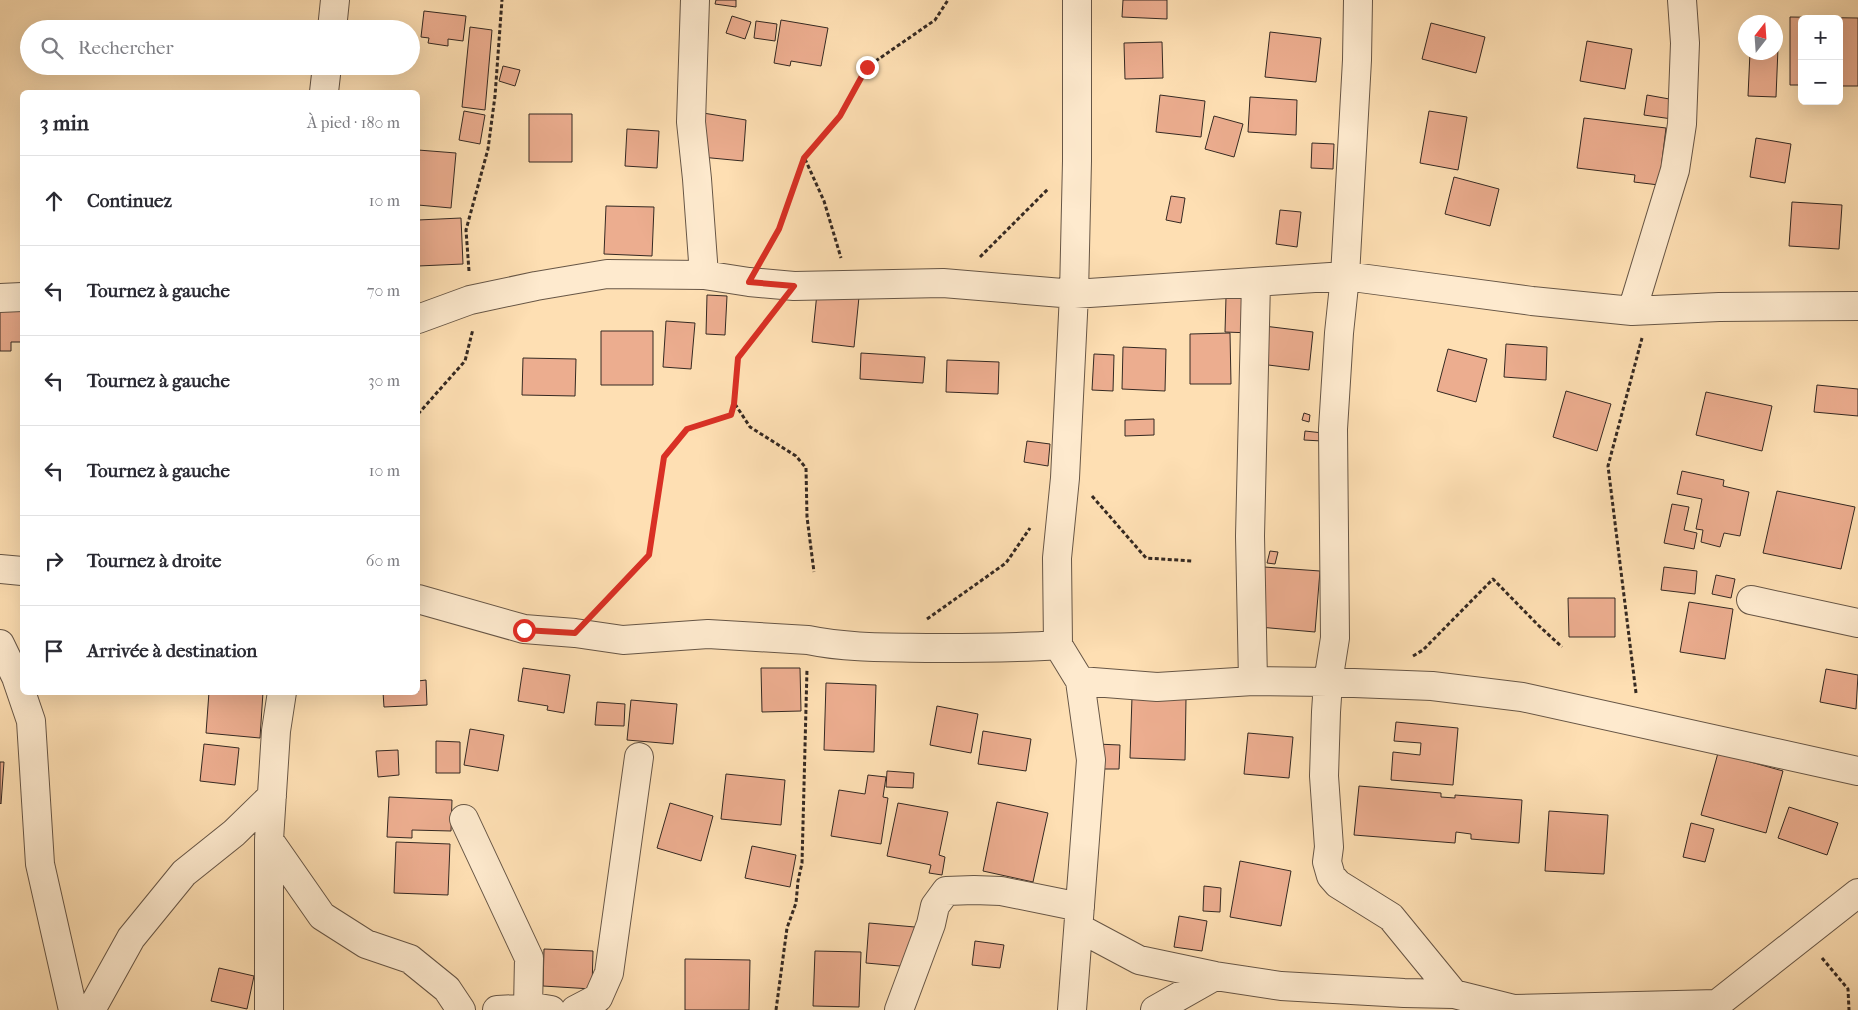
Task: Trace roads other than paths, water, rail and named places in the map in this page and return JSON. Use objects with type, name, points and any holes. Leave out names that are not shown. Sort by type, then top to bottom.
[{"type":"street","points":[[333,20],[335,0]]},
{"type":"street","points":[[695,0],[690,122],[697,179],[704,275]]},
{"type":"street","points":[[1072,1010],[1091,760],[1080,681],[1058,645],[1057,558],[1064,478],[1074,294],[1077,160],[1077,0]]},
{"type":"street","points":[[1358,0],[1357,60],[1345,276],[1339,333],[1333,429],[1335,638],[1328,682],[1324,776],[1327,862],[1331,876],[1338,884],[1390,917],[1454,994]]},
{"type":"street","points":[[1641,310],[1675,170],[1682,124],[1685,43],[1682,0]]},
{"type":"street","points":[[324,90],[326,75]]},
{"type":"street","points":[[420,317],[470,300],[607,274],[704,275],[794,286],[943,283],[1074,294],[1345,276],[1532,301],[1641,310],[1858,306]]},
{"type":"street","points":[[1253,681],[1250,536],[1256,282]]},
{"type":"street","points":[[0,298],[20,297]]},
{"type":"street","points":[[0,569],[20,572]]},
{"type":"street","points":[[420,600],[524,630],[575,633],[623,640],[708,634],[808,640],[823,644],[886,648],[983,649],[1058,645]]},
{"type":"street","points":[[1751,600],[1858,623]]},
{"type":"street","points":[[0,644],[20,689]]},
{"type":"street","points":[[1080,681],[1157,686],[1253,681],[1432,686],[1522,697],[1858,771]]},
{"type":"street","points":[[22,695],[31,722],[40,864],[73,1010]]},
{"type":"street","points":[[31,722],[37,695]]},
{"type":"street","points":[[269,1010],[269,840],[276,731],[282,695]]},
{"type":"street","points":[[575,1010],[598,998],[609,973],[639,758]]},
{"type":"street","points":[[91,1010],[131,938],[184,873],[234,833],[272,796]]},
{"type":"street","points":[[464,819],[528,958],[539,1009],[497,1010]]},
{"type":"street","points":[[269,840],[322,916],[366,944],[410,959],[447,989],[461,1010]]},
{"type":"street","points":[[899,1010],[928,932],[935,906],[946,891],[1000,891],[1080,917],[1139,960],[1215,976],[1281,986],[1404,994],[1454,994],[1514,1010],[1716,1007],[1803,935],[1858,894]]},
{"type":"street","points":[[1156,1010],[1215,976]]}]
